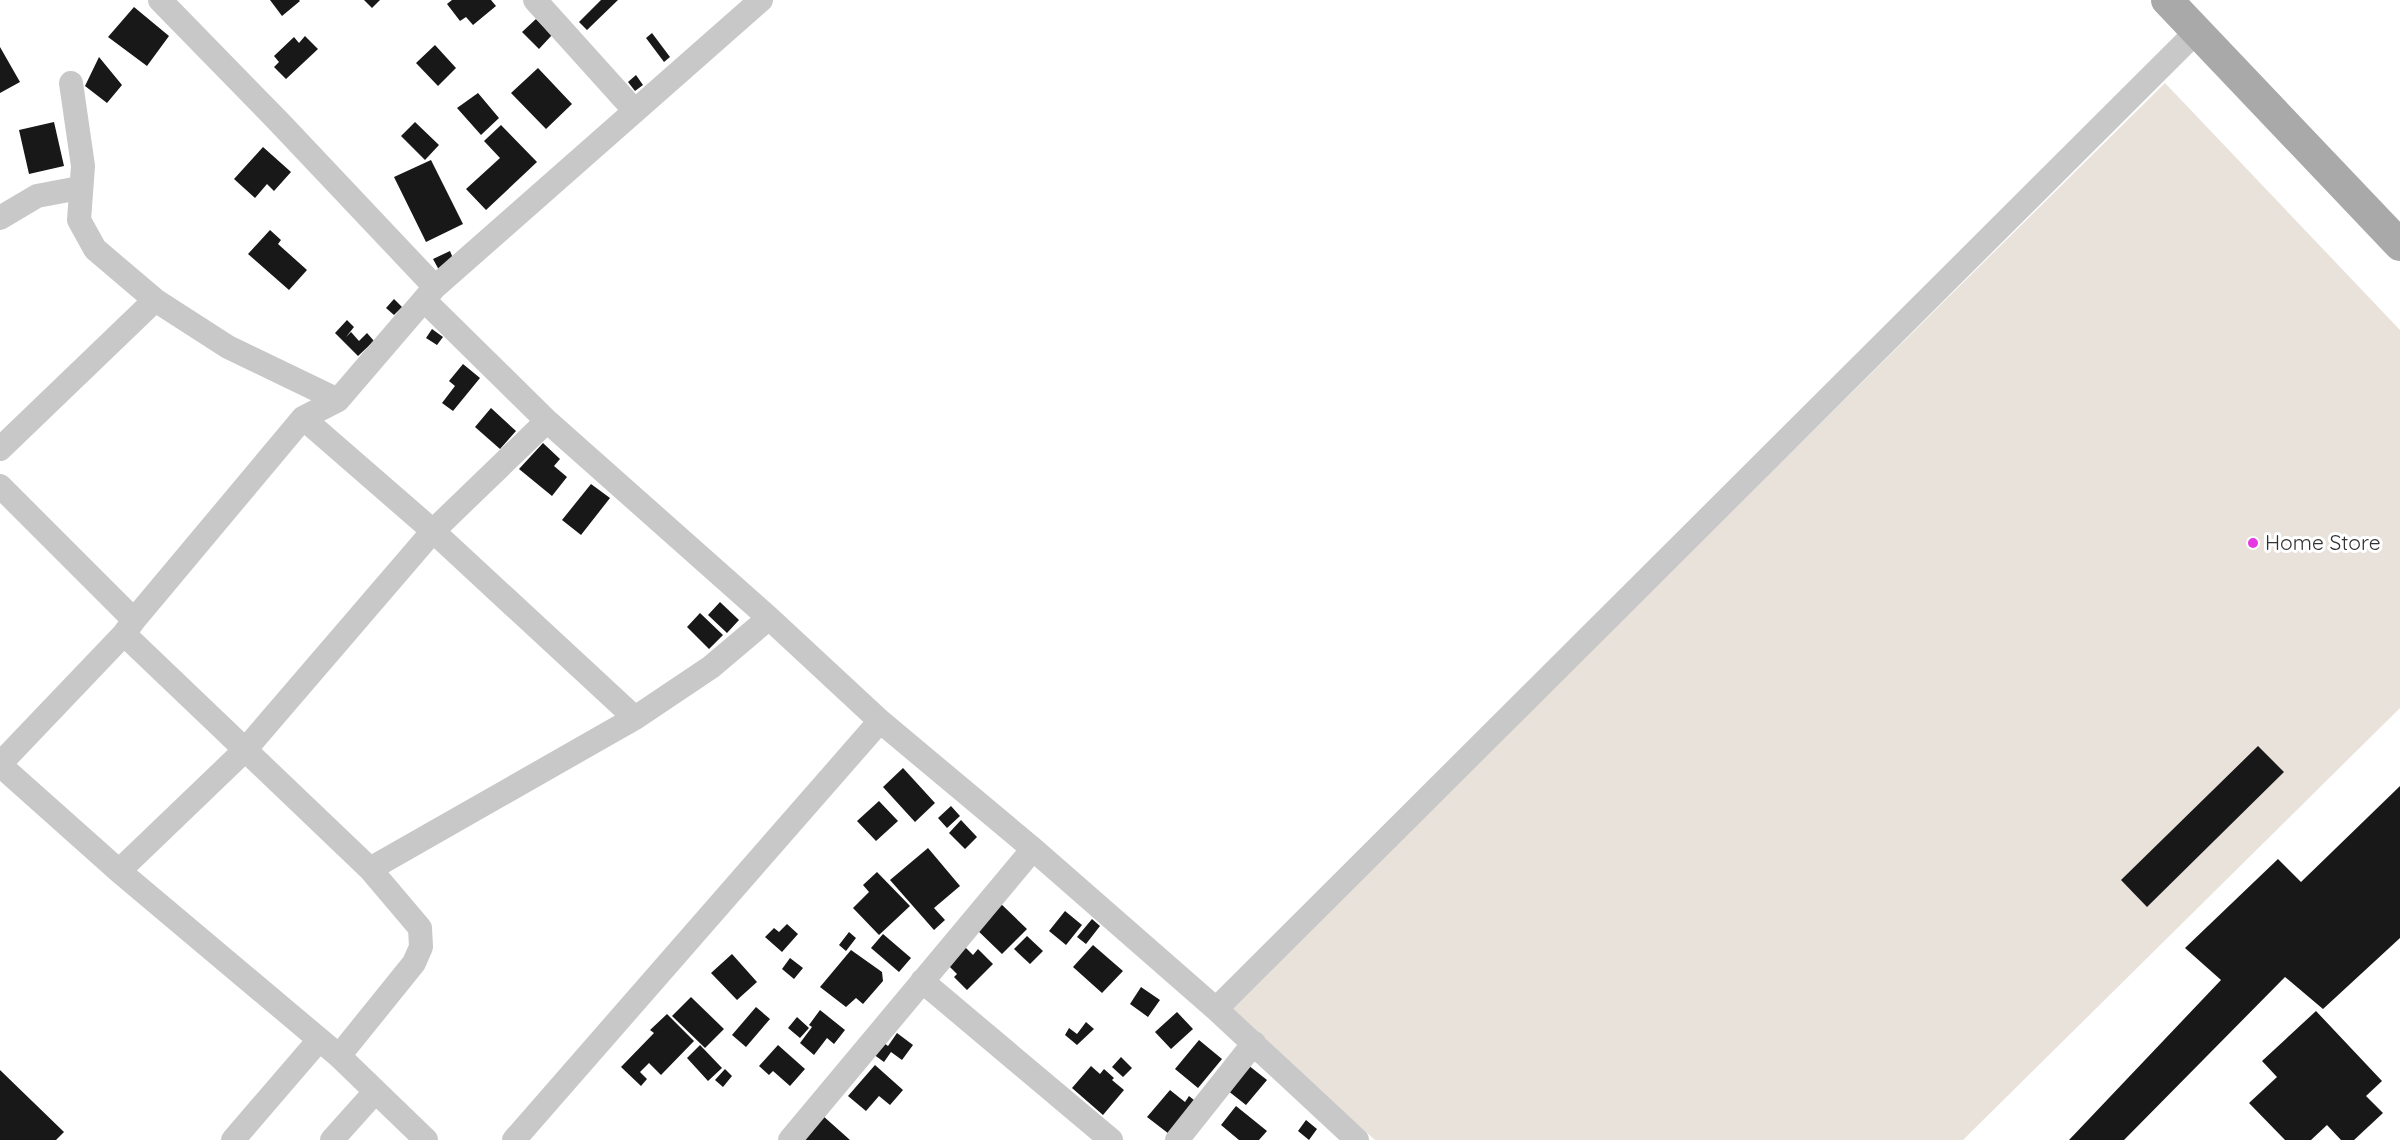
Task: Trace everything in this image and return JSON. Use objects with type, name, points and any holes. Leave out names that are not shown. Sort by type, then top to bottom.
[{"type":"main road","points":[[2167,0],[2400,245]]},
{"type":"street","points":[[160,0],[280,123],[547,421],[769,618],[880,721],[1033,849],[1216,1009],[1357,1140]]},
{"type":"street","points":[[535,0],[635,111]]},
{"type":"street","points":[[426,1140],[339,1056],[119,871],[0,764],[129,627],[303,418],[338,400],[430,293],[761,0]]},
{"type":"street","points":[[1216,1009],[2196,32]]},
{"type":"street","points":[[71,83],[83,166],[79,188],[79,220],[95,249],[155,300],[228,347],[338,400]]},
{"type":"street","points":[[0,218],[37,196],[79,188]]},
{"type":"street","points":[[0,449],[155,300]]},
{"type":"street","points":[[303,418],[433,531],[635,718]]},
{"type":"street","points":[[119,871],[245,750],[433,531],[547,421]]},
{"type":"street","points":[[0,486],[245,750],[370,869],[420,928],[421,947],[414,963],[339,1056]]},
{"type":"street","points":[[370,869],[635,718],[711,667],[769,618]]},
{"type":"street","points":[[514,1140],[880,721]]},
{"type":"street","points":[[790,1140],[1033,849]]},
{"type":"street","points":[[922,981],[1111,1140]]},
{"type":"street","points":[[233,1140],[319,1040]]},
{"type":"street","points":[[1177,1140],[1254,1043]]},
{"type":"street","points":[[332,1140],[375,1092]]},
{"type":"shaded area","points":[[2165,83],[2400,330],[2400,708],[1963,1140],[1375,1140],[1228,1009]]},
{"type":"building","points":[[270,0],[299,0],[300,1],[282,16]]},
{"type":"building","points":[[364,0],[380,0],[372,8]]},
{"type":"building","points":[[452,0],[491,0],[496,6],[473,25],[466,17],[460,21],[447,4]]},
{"type":"building","points":[[601,0],[618,0],[587,30],[579,22]]},
{"type":"building","points":[[134,7],[169,36],[147,66],[108,37]]},
{"type":"building","points":[[536,19],[552,35],[539,49],[522,32]]},
{"type":"building","points":[[652,33],[670,57],[664,62],[646,38]]},
{"type":"building","points":[[305,36],[318,49],[286,79],[274,67],[279,62],[274,56],[294,37],[299,43]]},
{"type":"building","points":[[435,45],[456,68],[438,86],[416,63]]},
{"type":"building","points":[[0,47],[20,82],[0,93]]},
{"type":"building","points":[[99,57],[122,85],[107,103],[85,86]]},
{"type":"building","points":[[538,68],[572,104],[546,129],[511,93]]},
{"type":"building","points":[[636,75],[643,85],[635,91],[628,82]]},
{"type":"building","points":[[478,93],[499,118],[481,135],[457,108]]},
{"type":"building","points":[[54,122],[64,166],[29,174],[19,130]]},
{"type":"building","points":[[415,122],[439,145],[425,160],[401,136]]},
{"type":"building","points":[[501,125],[537,162],[486,210],[466,189],[500,158],[484,141]]},
{"type":"building","points":[[263,147],[291,172],[274,191],[267,184],[255,198],[234,179]]},
{"type":"building","points":[[431,160],[463,224],[426,242],[394,177]]},
{"type":"building","points":[[270,230],[281,240],[278,244],[307,270],[289,290],[248,254]]},
{"type":"building","points":[[450,251],[455,263],[439,270],[433,259]]},
{"type":"building","points":[[394,299],[402,307],[394,315],[386,308]]},
{"type":"building","points":[[347,320],[354,327],[346,337],[351,332],[359,341],[367,333],[374,341],[358,356],[335,333]]},
{"type":"building","points":[[432,329],[443,337],[437,345],[426,338]]},
{"type":"building","points":[[463,364],[480,378],[453,411],[442,403],[455,386],[449,381]]},
{"type":"building","points":[[491,408],[516,431],[500,449],[475,427]]},
{"type":"building","points":[[543,443],[560,459],[554,466],[567,477],[552,496],[519,469]]},
{"type":"building","points":[[591,484],[610,498],[581,535],[562,520]]},
{"type":"building","points":[[720,602],[739,620],[727,633],[708,615]]},
{"type":"building","points":[[700,613],[723,635],[709,649],[687,627]]},
{"type":"building","points":[[2258,746],[2284,772],[2147,907],[2121,880]]},
{"type":"building","points":[[903,768],[935,803],[915,822],[883,787]]},
{"type":"building","points":[[2400,786],[2400,938],[2323,1009],[2285,977],[2124,1140],[2069,1140],[2221,980],[2185,948],[2278,859],[2301,882]]},
{"type":"building","points":[[879,801],[898,821],[876,841],[857,821]]},
{"type":"building","points":[[951,806],[960,816],[947,828],[938,818]]},
{"type":"building","points":[[961,820],[977,837],[965,849],[949,833]]},
{"type":"building","points":[[928,848],[960,886],[934,908],[945,920],[934,930],[890,880]]},
{"type":"building","points":[[877,872],[910,906],[879,935],[853,908],[869,892],[863,885]]},
{"type":"building","points":[[998,901],[1027,929],[1002,954],[973,926]]},
{"type":"building","points":[[1065,911],[1082,925],[1066,945],[1049,931]]},
{"type":"building","points":[[1092,919],[1100,926],[1086,944],[1077,937]]},
{"type":"building","points":[[787,924],[798,934],[782,952],[765,937],[774,928],[779,932]]},
{"type":"building","points":[[849,932],[856,938],[846,951],[839,945]]},
{"type":"building","points":[[883,934],[911,958],[899,972],[871,948]]},
{"type":"building","points":[[1027,936],[1043,951],[1030,964],[1014,949]]},
{"type":"building","points":[[1093,945],[1123,971],[1102,993],[1073,967]]},
{"type":"building","points":[[965,947],[973,955],[978,949],[993,964],[967,990],[954,977],[957,974],[948,965]]},
{"type":"building","points":[[851,950],[882,972],[883,981],[863,1004],[856,998],[846,1007],[820,987]]},
{"type":"building","points":[[732,954],[757,982],[737,1000],[711,973]]},
{"type":"building","points":[[790,958],[803,968],[794,979],[782,969]]},
{"type":"building","points":[[1141,987],[1160,1000],[1148,1017],[1130,1004]]},
{"type":"building","points":[[691,997],[724,1029],[705,1048],[672,1016]]},
{"type":"building","points":[[756,1007],[770,1019],[746,1047],[732,1035]]},
{"type":"building","points":[[820,1010],[845,1030],[834,1044],[827,1038],[814,1055],[800,1043],[812,1027],[809,1025]]},
{"type":"building","points":[[2316,1011],[2382,1081],[2366,1096],[2383,1113],[2354,1140],[2341,1140],[2327,1125],[2311,1140],[2285,1140],[2249,1103],[2277,1077],[2262,1061]]},
{"type":"building","points":[[1177,1012],[1193,1029],[1171,1049],[1155,1032]]},
{"type":"building","points":[[667,1014],[694,1041],[661,1075],[649,1063],[640,1072],[647,1079],[641,1086],[621,1067],[654,1033],[650,1030]]},
{"type":"building","points":[[797,1017],[809,1028],[800,1038],[788,1028]]},
{"type":"building","points":[[1086,1022],[1094,1029],[1077,1045],[1065,1035],[1069,1028],[1077,1034]]},
{"type":"building","points":[[897,1033],[913,1045],[902,1060],[891,1052],[884,1062],[873,1054],[881,1041],[888,1046]]},
{"type":"building","points":[[1199,1040],[1222,1059],[1198,1088],[1175,1069]]},
{"type":"building","points":[[700,1045],[722,1068],[708,1081],[687,1058]]},
{"type":"building","points":[[778,1045],[805,1069],[790,1086],[773,1071],[769,1075],[759,1066]]},
{"type":"building","points":[[1121,1057],[1132,1068],[1123,1077],[1112,1067]]},
{"type":"building","points":[[875,1065],[903,1090],[890,1105],[879,1096],[866,1111],[848,1096]]},
{"type":"building","points":[[1248,1065],[1267,1080],[1246,1105],[1227,1090]]},
{"type":"building","points":[[1091,1066],[1100,1074],[1104,1069],[1124,1090],[1103,1115],[1072,1088]]},
{"type":"building","points":[[725,1069],[732,1076],[723,1087],[715,1080]]},
{"type":"building","points":[[0,1070],[64,1132],[56,1140],[0,1140]]},
{"type":"building","points":[[1170,1090],[1185,1102],[1189,1096],[1200,1105],[1173,1137],[1147,1117]]},
{"type":"building","points":[[1236,1106],[1267,1131],[1259,1140],[1239,1140],[1221,1125]]},
{"type":"building","points":[[822,1115],[850,1140],[800,1140]]},
{"type":"building","points":[[1306,1120],[1317,1129],[1309,1140],[1298,1131]]},
{"type":"place","name":"Home Store","points":[[2253,543]]}]
